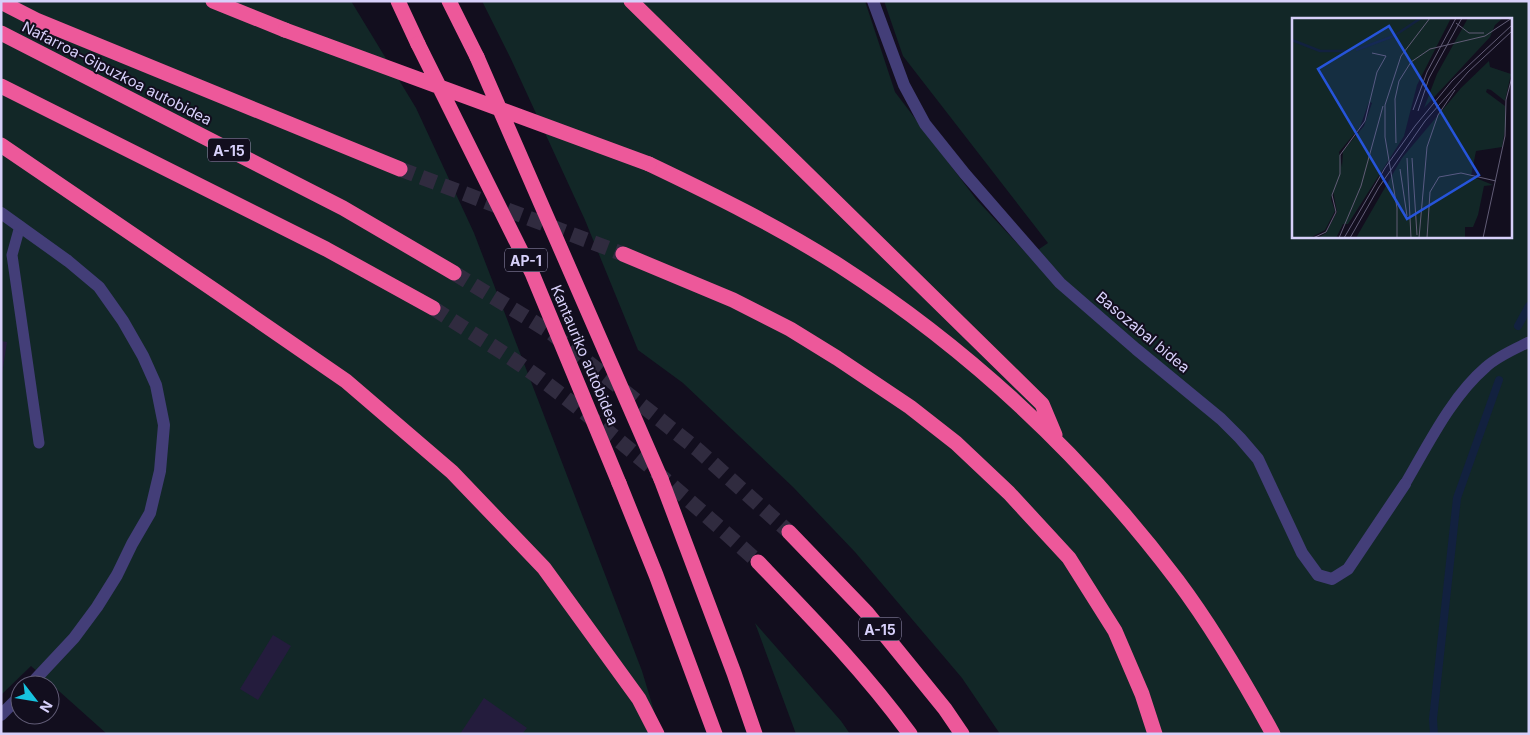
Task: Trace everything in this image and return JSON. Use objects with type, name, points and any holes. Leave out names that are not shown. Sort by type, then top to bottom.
[{"type":"highway","points":[[213,1],[285,30],[649,164],[754,216],[840,266],[898,306],[955,349],[1009,396],[1057,441],[1100,486],[1178,582],[1213,632],[1247,686],[1273,734]]},
{"type":"highway","name":"Kantauriko autobidea","points":[[398,1],[532,273],[656,575],[715,734]]},
{"type":"highway","name":"Kantauriko autobidea","points":[[449,1],[477,57],[661,479],[755,734]]},
{"type":"highway","points":[[631,1],[1042,404],[1057,441]]},
{"type":"highway","points":[[1,2],[36,20],[400,169]]},
{"type":"highway","name":"Nafarroa-Gipuzkoa autobidea","points":[[1,34],[343,208],[454,273]]},
{"type":"highway","points":[[1,86],[326,248],[433,308]]},
{"type":"highway","points":[[1,145],[346,382],[452,472],[544,568],[639,700],[657,734]]},
{"type":"highway","points":[[623,254],[733,300],[790,328],[910,407],[956,443],[1009,493],[1069,558],[1115,631],[1142,694],[1155,734]]},
{"type":"highway","name":"A-15","points":[[789,532],[867,614],[962,734]]},
{"type":"highway","name":"A-15","points":[[758,562],[838,646],[910,734]]},
{"type":"street","name":"Basozabal bidea","points":[[873,1],[904,85],[925,124],[965,174],[1060,283],[1221,419],[1240,438],[1258,459],[1302,553],[1318,575],[1332,579],[1348,569],[1405,484]]},
{"type":"street","points":[[1,213],[68,261],[99,287],[123,321],[156,385],[164,425],[160,471],[150,513],[97,607],[74,638],[39,675]]},
{"type":"street","points":[[1,715],[10,706]]},
{"type":"lane","points":[[20,226],[12,255],[39,443]]},
{"type":"lane","points":[[1405,484],[1437,429],[1462,392],[1486,366],[1529,342]]},
{"type":"green space","points":[[1,1],[351,1],[416,108],[474,233],[642,671],[661,734],[107,734],[60,692],[60,675],[41,675],[31,666],[22,675],[10,675],[10,686],[1,695]]},
{"type":"green space","points":[[482,1],[865,1],[895,92],[976,199],[1029,256],[1048,243],[903,56],[884,1],[1529,1],[1529,734],[1000,734],[962,678],[855,552],[793,487],[683,383],[638,350],[585,220],[511,59]]},
{"type":"green space","points":[[755,623],[841,721],[850,734],[796,734]]},
{"type":"building","points":[[1,341],[7,342],[2,374],[1,374]]},
{"type":"building","points":[[273,635],[291,646],[258,700],[240,689]]},
{"type":"building","points":[[484,698],[527,728],[522,734],[460,734]]},
{"type":"waterway","points":[[1518,326],[1529,306]]},
{"type":"waterway","points":[[1434,734],[1433,719],[1457,498],[1499,380]]},
{"type":"tunnel","points":[[400,169],[623,254]]},
{"type":"tunnel","points":[[454,273],[550,332],[698,450],[789,532]]},
{"type":"tunnel","points":[[433,308],[512,359],[567,399],[650,467],[758,562]]}]
